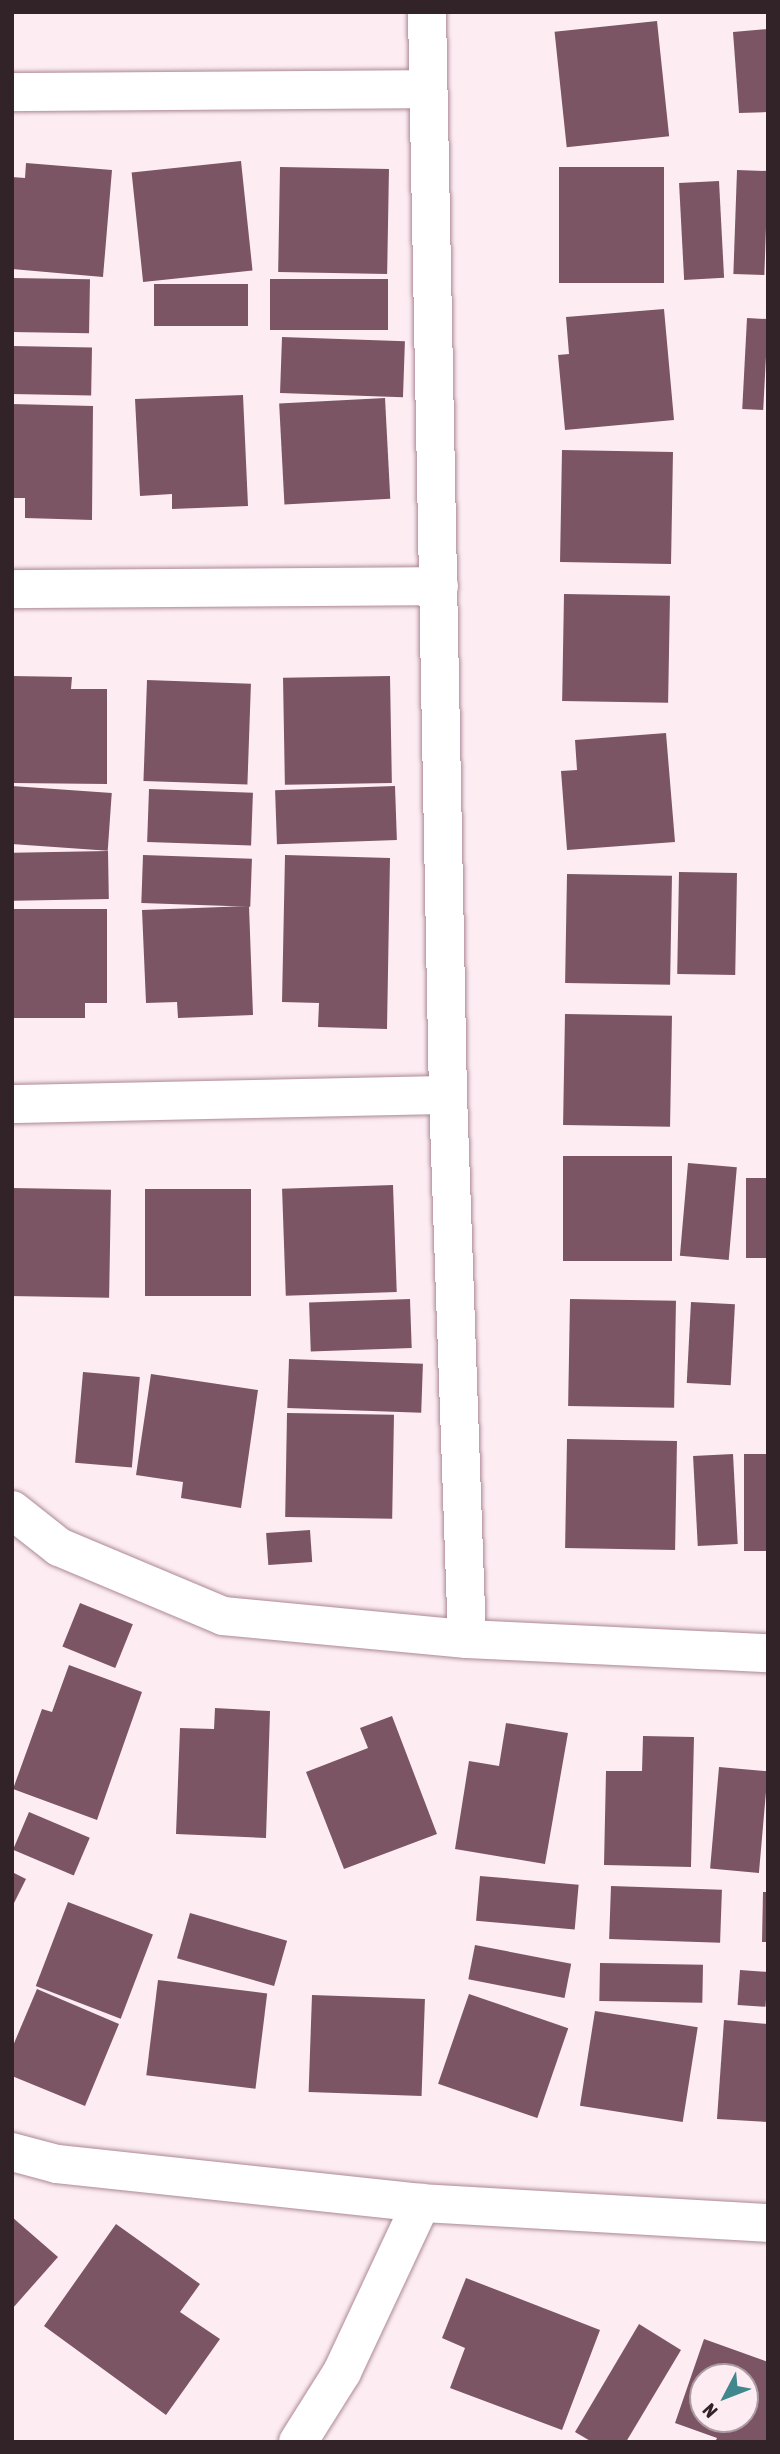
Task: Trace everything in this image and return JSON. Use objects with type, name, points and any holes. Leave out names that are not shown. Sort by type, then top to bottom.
[{"type":"street","points":[[427,12],[426,89],[439,586],[448,1095],[467,1639]]},
{"type":"street","points":[[12,92],[426,89]]},
{"type":"street","points":[[12,589],[439,586]]},
{"type":"street","points":[[12,1104],[448,1095]]},
{"type":"street","points":[[12,1510],[60,1547],[223,1616],[467,1639],[768,1653]]},
{"type":"street","points":[[12,2152],[57,2164],[421,2203],[768,2223]]},
{"type":"street","points":[[298,2442],[342,2372],[421,2203]]},
{"type":"building","points":[[657,21],[669,136],[567,147],[555,32]]},
{"type":"building","points":[[768,29],[768,112],[739,113],[733,32]]},
{"type":"building","points":[[241,161],[252,270],[143,282],[132,172]]},
{"type":"building","points":[[26,163],[112,170],[103,277],[12,269],[12,177],[25,178]]},
{"type":"building","points":[[280,167],[389,169],[387,274],[278,272]]},
{"type":"building","points":[[559,167],[664,167],[664,283],[559,283]]},
{"type":"building","points":[[737,170],[768,171],[764,275],[733,274]]},
{"type":"building","points":[[719,181],[724,278],[684,280],[679,183]]},
{"type":"building","points":[[12,278],[90,279],[89,333],[12,332]]},
{"type":"building","points":[[270,279],[388,279],[388,330],[270,330]]},
{"type":"building","points":[[154,284],[248,284],[248,326],[154,326]]},
{"type":"building","points":[[664,309],[674,420],[565,430],[558,355],[569,354],[566,317]]},
{"type":"building","points":[[747,318],[768,319],[763,410],[742,409]]},
{"type":"building","points":[[282,337],[405,341],[403,397],[280,393]]},
{"type":"building","points":[[12,346],[92,347],[91,395],[12,394]]},
{"type":"building","points":[[243,395],[248,506],[172,509],[172,494],[140,496],[135,399]]},
{"type":"building","points":[[385,398],[390,499],[284,504],[279,404]]},
{"type":"building","points":[[12,404],[93,406],[92,520],[25,518],[25,498],[12,498]]},
{"type":"building","points":[[562,450],[673,452],[671,564],[560,562]]},
{"type":"building","points":[[564,594],[670,596],[668,703],[562,701]]},
{"type":"building","points":[[12,676],[72,677],[71,689],[107,689],[107,784],[12,783]]},
{"type":"building","points":[[390,676],[392,783],[285,785],[283,678]]},
{"type":"building","points":[[147,680],[251,684],[247,785],[143,781]]},
{"type":"building","points":[[666,733],[675,842],[567,850],[561,771],[577,770],[575,740]]},
{"type":"building","points":[[12,786],[112,793],[108,851],[12,844]]},
{"type":"building","points":[[395,786],[397,840],[277,844],[275,790]]},
{"type":"building","points":[[149,789],[253,793],[251,846],[147,842]]},
{"type":"building","points":[[108,851],[109,899],[14,901],[13,853]]},
{"type":"building","points":[[143,855],[252,859],[250,907],[141,903]]},
{"type":"building","points":[[285,855],[390,858],[387,1029],[318,1027],[319,1003],[282,1002]]},
{"type":"building","points":[[679,872],[737,873],[735,975],[677,974]]},
{"type":"building","points":[[567,874],[672,876],[670,985],[565,983]]},
{"type":"building","points":[[249,906],[253,1015],[178,1018],[177,1002],[146,1003],[142,910]]},
{"type":"building","points":[[12,909],[107,909],[107,1003],[85,1003],[85,1018],[12,1018]]},
{"type":"building","points":[[565,1014],[672,1016],[670,1127],[563,1125]]},
{"type":"building","points":[[563,1156],[672,1156],[672,1261],[563,1261]]},
{"type":"building","points":[[688,1163],[737,1167],[729,1260],[680,1256]]},
{"type":"building","points":[[746,1178],[768,1178],[768,1258],[746,1258]]},
{"type":"building","points":[[393,1185],[397,1292],[286,1296],[282,1189]]},
{"type":"building","points":[[12,1188],[111,1190],[109,1298],[12,1296]]},
{"type":"building","points":[[145,1189],[251,1189],[251,1296],[145,1296]]},
{"type":"building","points":[[410,1299],[412,1348],[311,1351],[309,1303]]},
{"type":"building","points":[[570,1299],[676,1301],[674,1408],[568,1406]]},
{"type":"building","points":[[691,1302],[735,1304],[731,1385],[687,1383]]},
{"type":"building","points":[[289,1359],[423,1364],[421,1413],[287,1408]]},
{"type":"building","points":[[83,1372],[140,1377],[132,1468],[75,1463]]},
{"type":"building","points":[[151,1374],[258,1390],[241,1508],[181,1498],[183,1482],[136,1475]]},
{"type":"building","points":[[287,1413],[394,1415],[392,1519],[285,1517]]},
{"type":"building","points":[[567,1439],[677,1441],[675,1550],[565,1548]]},
{"type":"building","points":[[733,1454],[738,1544],[698,1546],[693,1456]]},
{"type":"building","points":[[744,1454],[768,1454],[768,1551],[744,1551]]},
{"type":"building","points":[[310,1530],[312,1562],[268,1565],[266,1533]]},
{"type":"building","points":[[80,1603],[133,1624],[115,1668],[62,1647]]},
{"type":"building","points":[[69,1665],[142,1692],[97,1820],[13,1789],[42,1709],[52,1712]]},
{"type":"building","points":[[215,1708],[270,1711],[266,1838],[176,1834],[180,1728],[214,1729]]},
{"type":"building","points":[[392,1716],[437,1834],[344,1869],[306,1772],[368,1748],[360,1728]]},
{"type":"building","points":[[506,1723],[568,1733],[545,1864],[455,1849],[469,1761],[499,1766]]},
{"type":"building","points":[[643,1736],[694,1737],[691,1867],[604,1865],[606,1771],[642,1771]]},
{"type":"building","points":[[719,1767],[768,1771],[759,1873],[710,1869]]},
{"type":"building","points":[[29,1812],[90,1838],[74,1876],[13,1850]]},
{"type":"building","points":[[12,1872],[26,1879],[12,1907]]},
{"type":"building","points":[[480,1876],[579,1885],[575,1929],[476,1921]]},
{"type":"building","points":[[611,1886],[722,1890],[720,1943],[609,1939]]},
{"type":"building","points":[[763,1892],[768,1892],[768,1942],[762,1942]]},
{"type":"building","points":[[68,1902],[153,1935],[121,2019],[36,1986]]},
{"type":"building","points":[[190,1913],[287,1941],[274,1986],[177,1958]]},
{"type":"building","points":[[475,1945],[571,1964],[565,1998],[468,1979]]},
{"type":"building","points":[[600,1963],[703,1965],[702,2003],[599,2001]]},
{"type":"building","points":[[740,1970],[768,1972],[765,2007],[738,2005]]},
{"type":"building","points":[[158,1980],[267,1993],[255,2089],[146,2075]]},
{"type":"building","points":[[37,1989],[119,2024],[85,2106],[12,2076],[12,2048]]},
{"type":"building","points":[[469,1994],[568,2028],[537,2118],[438,2084]]},
{"type":"building","points":[[312,1995],[425,1999],[422,2096],[309,2092]]},
{"type":"building","points":[[595,2011],[698,2027],[683,2122],[580,2106]]},
{"type":"building","points":[[724,2020],[768,2024],[768,2122],[717,2119]]},
{"type":"building","points":[[12,2217],[58,2257],[12,2309]]},
{"type":"building","points":[[116,2224],[200,2284],[180,2312],[220,2339],[166,2415],[44,2326]]},
{"type":"building","points":[[466,2278],[600,2330],[562,2430],[450,2388],[465,2348],[442,2338]]},
{"type":"building","points":[[639,2324],[681,2350],[626,2442],[592,2442],[575,2432]]},
{"type":"building","points":[[704,2339],[768,2362],[768,2442],[715,2442],[717,2438],[703,2433],[759,2433],[759,2363],[696,2363]]},
{"type":"building","points":[[689,2382],[689,2428],[675,2423]]}]
